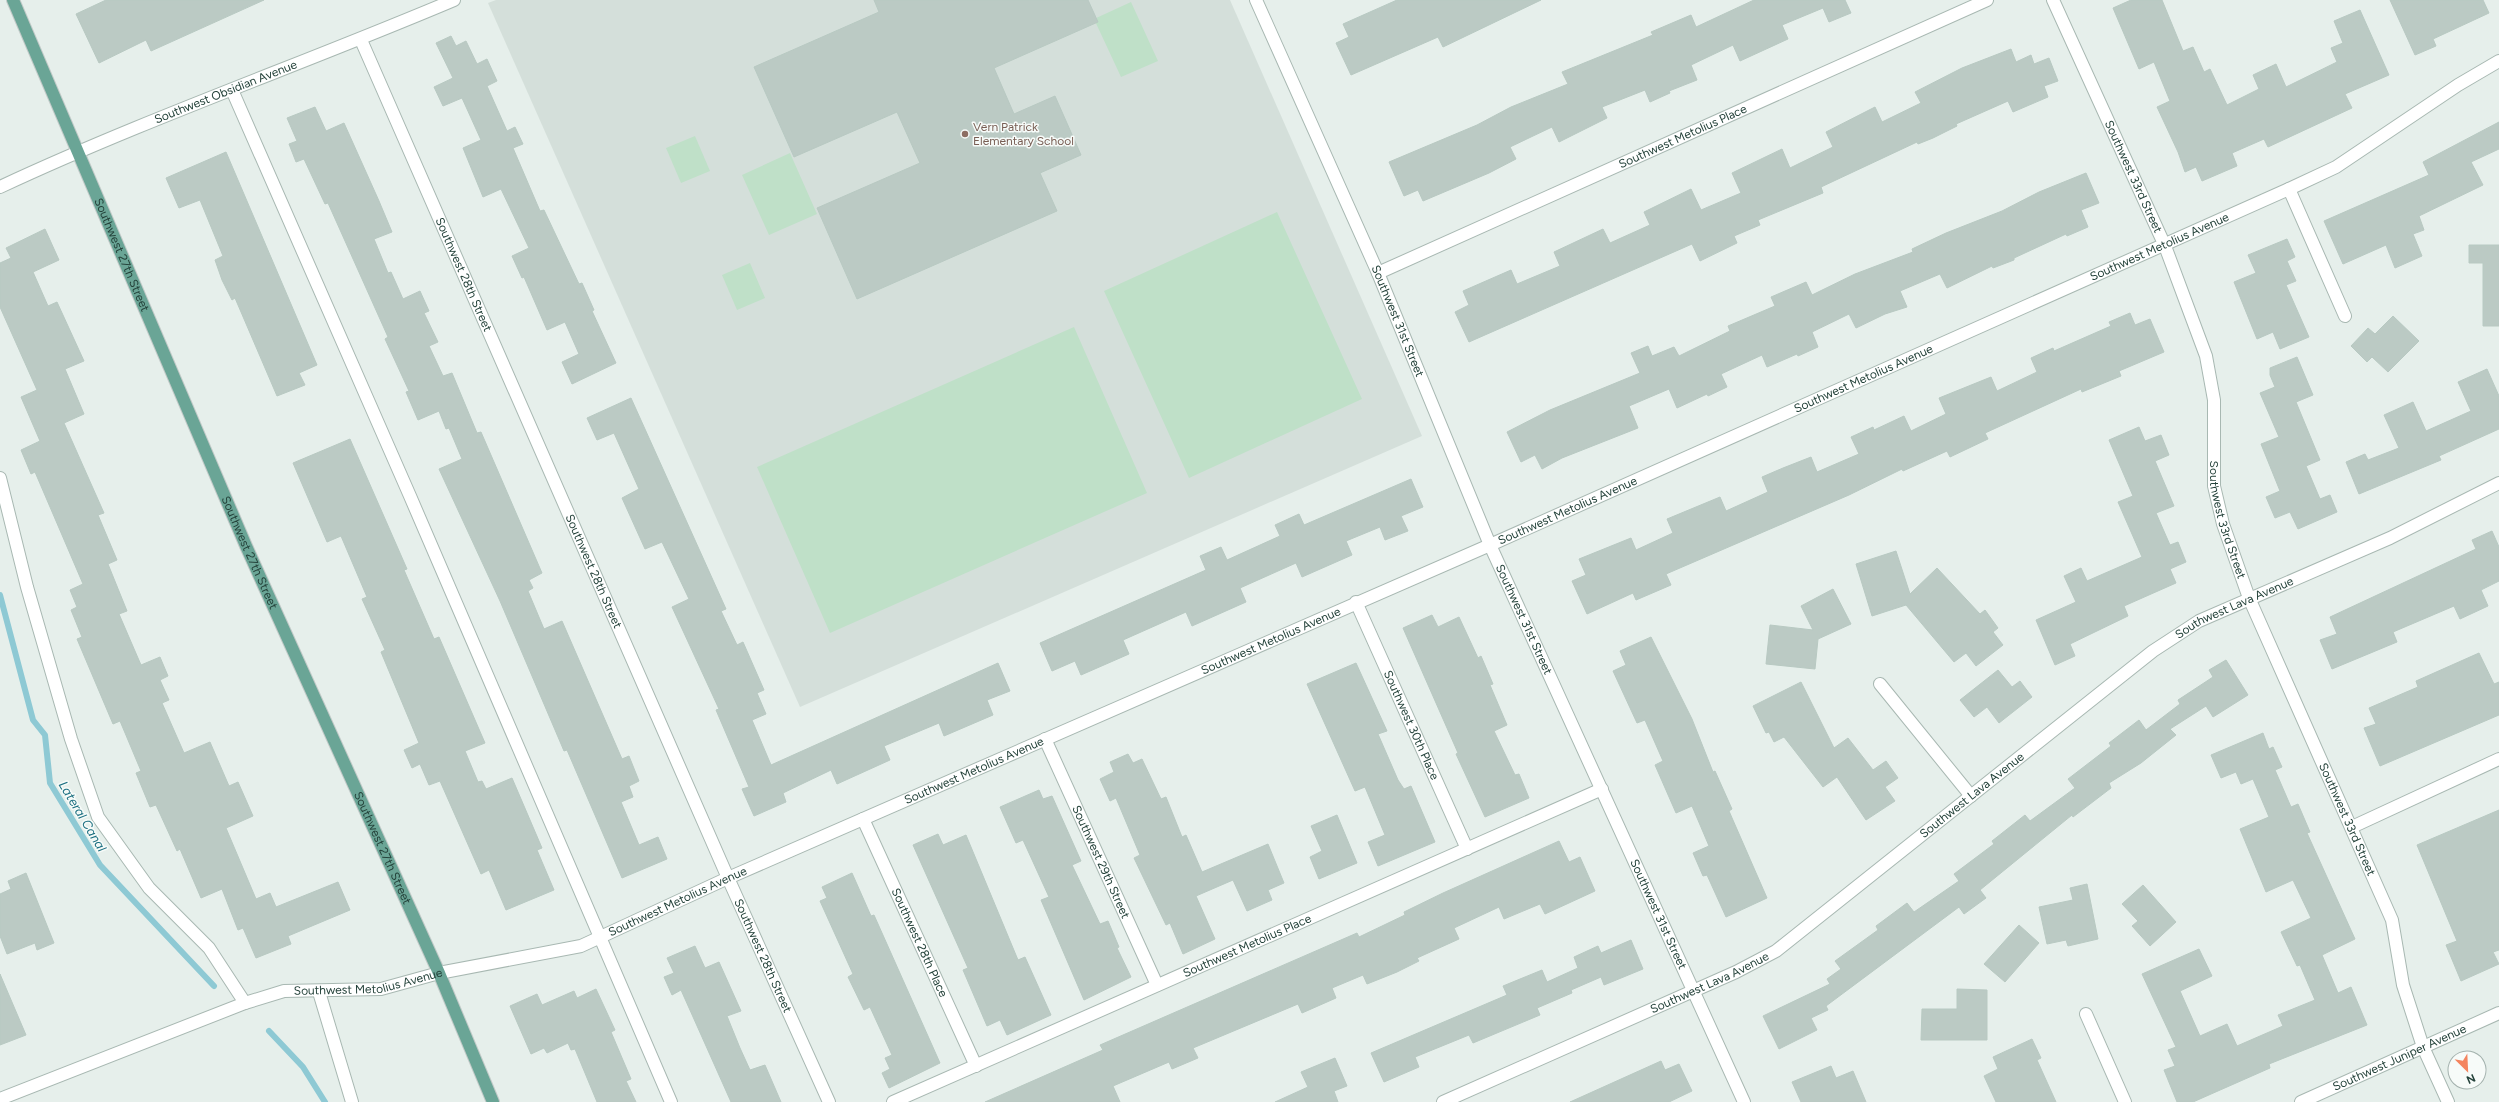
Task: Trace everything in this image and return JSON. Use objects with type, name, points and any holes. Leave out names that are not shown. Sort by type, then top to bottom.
[{"type":"main road","name":"Southwest 27th Street","points":[[13,0],[246,546],[438,973],[493,1102]]},
{"type":"street","name":"Southwest Obsidian Avenue","points":[[0,187],[78,150],[361,40],[454,0]]},
{"type":"street","name":"Southwest Metolius Place","points":[[1378,273],[1987,0]]},
{"type":"street","name":"Southwest 33rd Street","points":[[2053,0],[2165,246],[2206,356],[2214,400],[2214,486],[2223,524],[2249,598],[2392,920],[2403,985],[2423,1047],[2448,1102]]},
{"type":"street","name":"Southwest 31st Street","points":[[1259,1],[1378,273],[1490,545],[1694,990],[1740,1101]]},
{"type":"street","name":"Southwest 28th Street","points":[[361,40],[728,878],[830,1102]]},
{"type":"street","name":"Southwest Metolius Avenue","points":[[0,1099],[245,1003],[284,992],[381,989],[438,973],[581,946],[728,878],[1045,740],[1356,602],[1490,545],[2165,246],[2289,189],[2336,167],[2451,89],[2499,60]]},
{"type":"street","points":[[232,90],[410,496],[599,938],[671,1102]]},
{"type":"street","points":[[2289,189],[2345,316]]},
{"type":"street","points":[[0,478],[27,587],[71,739],[98,817],[149,888],[209,948],[245,1003]]},
{"type":"street","name":"Southwest Lava Avenue","points":[[1443,1102],[1736,972],[1776,951],[2153,651],[2199,621],[2249,598],[2324,569],[2384,541],[2499,482]]},
{"type":"street","name":"Southwest 30th Place","points":[[1356,602],[1467,848]]},
{"type":"street","points":[[1880,684],[1971,796]]},
{"type":"street","name":"Southwest 29th Street","points":[[1045,740],[1157,985]]},
{"type":"street","points":[[2352,827],[2499,759]]},
{"type":"street","name":"Southwest Metolius Place","points":[[893,1102],[1602,789]]},
{"type":"street","name":"Southwest 28th Place","points":[[863,819],[976,1066]]},
{"type":"street","points":[[318,992],[352,1102]]},
{"type":"street","name":"Southwest Juniper Avenue","points":[[2301,1102],[2499,1013]]},
{"type":"street","points":[[2086,1014],[2125,1102]]},
{"type":"shaded area","points":[[496,0],[1230,0],[1422,436],[800,707],[488,3]]},
{"type":"green space","points":[[1131,2],[1158,61],[1121,77],[1094,19]]},
{"type":"green space","points":[[695,136],[710,171],[681,183],[666,148]]},
{"type":"green space","points":[[790,153],[817,214],[769,235],[742,175]]},
{"type":"green space","points":[[1277,212],[1362,399],[1189,478],[1104,291]]},
{"type":"green space","points":[[750,263],[765,298],[737,310],[722,275]]},
{"type":"green space","points":[[1074,327],[1147,493],[830,633],[757,467]]},
{"type":"building","points":[[106,0],[264,0],[151,51],[146,40],[99,63],[76,14]]},
{"type":"building","name":"Vern Patrick Elementary School","points":[[874,0],[1088,0],[1098,22],[994,68],[1014,114],[1055,96],[1081,155],[1040,173],[1057,211],[857,299],[817,208],[920,163],[897,112],[794,157],[754,67],[879,12]]},
{"type":"building","points":[[1397,0],[1541,0],[1443,47],[1438,37],[1351,75],[1336,43],[1349,37],[1343,24]]},
{"type":"building","points":[[1754,0],[1845,0],[1851,13],[1829,22],[1823,8],[1782,25],[1788,39],[1740,61],[1733,45],[1691,65],[1697,80],[1669,91],[1670,93],[1650,102],[1645,90],[1602,107],[1607,118],[1559,142],[1552,127],[1510,147],[1516,159],[1489,173],[1423,201],[1418,190],[1404,196],[1389,162],[1477,125],[1511,107],[1568,84],[1562,72],[1653,35],[1651,32],[1691,15],[1696,27]]},
{"type":"building","points":[[2131,0],[2162,0],[2183,51],[2193,47],[2204,72],[2210,69],[2227,105],[2259,89],[2253,75],[2276,64],[2286,87],[2337,62],[2331,48],[2343,43],[2334,21],[2360,10],[2389,75],[2345,94],[2352,108],[2268,147],[2264,139],[2232,153],[2237,166],[2202,181],[2196,167],[2185,172],[2178,152],[2157,107],[2170,101],[2154,62],[2139,69],[2113,8]]},
{"type":"building","points":[[2390,0],[2483,0],[2489,13],[2433,39],[2436,46],[2415,55]]},
{"type":"building","points":[[451,36],[456,46],[466,41],[477,64],[487,59],[497,81],[487,86],[507,131],[515,127],[523,144],[513,148],[540,211],[544,210],[579,284],[582,283],[594,310],[592,311],[616,363],[572,384],[562,362],[579,354],[565,322],[547,330],[524,277],[522,278],[512,256],[529,248],[501,189],[483,197],[463,148],[481,140],[462,98],[443,106],[434,87],[453,78],[436,43]]},
{"type":"building","points":[[2011,49],[2016,62],[2031,55],[2034,64],[2049,58],[2058,81],[2044,86],[2048,97],[2013,112],[2008,101],[1956,124],[1957,126],[1933,138],[1918,144],[1917,142],[1821,187],[1823,193],[1758,220],[1760,225],[1734,236],[1737,243],[1700,261],[1692,244],[1469,342],[1455,312],[1469,305],[1463,291],[1511,270],[1517,284],[1560,266],[1554,252],[1603,229],[1610,243],[1650,225],[1644,212],[1691,189],[1701,210],[1741,193],[1732,173],[1782,149],[1790,168],[1833,147],[1826,132],[1875,107],[1882,122],[1921,103],[1915,92],[1962,68]]},
{"type":"building","points":[[315,107],[326,131],[344,123],[392,232],[374,239],[388,273],[391,272],[403,299],[420,291],[429,311],[424,313],[438,342],[429,346],[443,376],[452,373],[477,433],[481,432],[542,573],[529,580],[533,588],[528,591],[544,629],[562,621],[622,759],[629,756],[639,781],[629,786],[633,797],[621,802],[639,845],[658,837],[667,859],[622,878],[567,750],[564,751],[500,601],[439,469],[462,459],[449,428],[446,429],[439,411],[418,420],[406,392],[409,391],[385,339],[388,337],[328,203],[325,204],[304,159],[296,162],[289,144],[297,141],[287,118]]},
{"type":"building","points":[[2499,122],[2499,149],[2471,162],[2483,185],[2419,216],[2424,230],[2413,234],[2422,256],[2395,268],[2386,245],[2343,264],[2324,221],[2429,175],[2423,162]]},
{"type":"building","points":[[226,152],[317,365],[299,373],[305,385],[277,396],[235,298],[232,300],[222,280],[215,260],[223,256],[200,200],[179,208],[166,178]]},
{"type":"building","points":[[2086,173],[2099,203],[2081,210],[2088,227],[2067,236],[2066,234],[2014,258],[2014,260],[1993,268],[1992,266],[1947,288],[1940,274],[1900,291],[1907,307],[1885,314],[1856,328],[1849,314],[1812,332],[1818,347],[1767,367],[1762,355],[1721,374],[1727,387],[1708,396],[1707,394],[1677,408],[1669,389],[1629,406],[1638,428],[1562,458],[1542,469],[1535,455],[1521,462],[1507,432],[1550,410],[1640,373],[1631,353],[1648,346],[1652,356],[1674,347],[1679,356],[1730,331],[1728,326],[1775,306],[1771,297],[1806,282],[1812,295],[1855,274],[1913,252],[1912,249],[1946,233],[2002,211],[2039,192]]},
{"type":"building","points":[[45,229],[59,260],[33,272],[48,306],[57,302],[84,361],[65,369],[84,414],[64,423],[104,513],[98,515],[117,560],[108,564],[127,611],[119,614],[141,665],[160,657],[168,676],[160,680],[169,700],[162,703],[184,753],[210,742],[229,786],[238,782],[253,816],[226,828],[256,899],[270,893],[276,907],[338,882],[350,910],[288,936],[291,944],[256,958],[243,928],[238,930],[222,889],[201,898],[180,849],[177,851],[156,805],[150,807],[136,773],[141,771],[120,721],[113,724],[77,639],[82,637],[71,610],[77,607],[70,590],[83,584],[35,472],[31,474],[21,450],[40,441],[21,397],[37,390],[0,307],[0,263],[11,258],[6,248]]},
{"type":"building","points":[[2287,239],[2295,257],[2287,261],[2296,281],[2286,285],[2309,337],[2280,349],[2273,332],[2257,339],[2234,282],[2256,273],[2248,255]]},
{"type":"building","points":[[2469,245],[2499,245],[2499,326],[2483,326],[2483,263],[2469,263]]},
{"type":"building","points":[[2130,313],[2135,325],[2150,319],[2164,352],[2119,371],[2121,376],[2082,392],[2081,389],[1985,433],[1988,439],[1950,457],[1947,451],[1903,471],[1902,469],[1849,495],[1666,574],[1671,585],[1636,600],[1633,593],[1587,614],[1572,581],[1586,575],[1579,559],[1631,538],[1636,550],[1673,533],[1667,519],[1720,497],[1726,511],[1768,492],[1762,477],[1811,457],[1817,472],[1859,454],[1851,437],[1873,427],[1874,430],[1904,416],[1911,431],[1946,414],[1939,398],[1991,377],[1997,391],[2037,372],[2031,358],[2053,348],[2054,351],[2111,326],[2109,322]]},
{"type":"building","points":[[2393,316],[2419,341],[2388,372],[2372,357],[2367,362],[2351,346],[2368,328],[2375,334]]},
{"type":"building","points":[[2297,357],[2313,395],[2296,402],[2320,460],[2306,466],[2320,499],[2330,495],[2337,512],[2298,529],[2290,512],[2275,518],[2266,497],[2280,491],[2261,444],[2279,437],[2260,393],[2275,387],[2270,375],[2270,368]]},
{"type":"building","points":[[2487,369],[2499,396],[2499,429],[2439,456],[2441,460],[2359,494],[2346,462],[2365,454],[2368,460],[2399,448],[2384,415],[2413,402],[2426,431],[2471,411],[2458,382]]},
{"type":"building","points":[[631,398],[726,609],[721,611],[737,645],[743,642],[764,690],[757,693],[766,714],[752,720],[771,765],[998,663],[1010,691],[987,700],[993,715],[944,736],[939,723],[884,746],[890,760],[837,784],[831,770],[783,793],[786,802],[754,816],[742,789],[749,787],[716,710],[719,709],[672,607],[689,599],[662,542],[645,549],[622,498],[639,489],[614,433],[597,440],[587,418]]},
{"type":"building","points":[[2139,427],[2145,441],[2161,435],[2169,455],[2155,461],[2174,506],[2156,513],[2170,545],[2178,542],[2186,562],[2170,569],[2176,583],[2124,606],[2128,616],[2070,644],[2075,656],[2055,665],[2036,620],[2076,602],[2064,576],[2081,568],[2087,581],[2142,557],[2118,502],[2133,496],[2109,440]]},
{"type":"building","points":[[350,439],[407,569],[404,570],[434,639],[439,637],[485,743],[465,751],[478,782],[482,781],[486,789],[512,778],[542,848],[537,850],[554,890],[506,910],[489,870],[481,874],[440,781],[429,785],[420,764],[412,768],[404,750],[419,743],[381,652],[385,650],[362,599],[367,597],[341,536],[327,542],[293,463]]},
{"type":"building","points":[[1411,479],[1423,507],[1401,516],[1408,531],[1385,540],[1380,527],[1346,541],[1352,555],[1302,577],[1296,563],[1240,588],[1246,602],[1192,626],[1186,612],[1123,640],[1129,654],[1081,675],[1075,661],[1052,671],[1040,643],[1206,570],[1200,556],[1221,547],[1227,560],[1280,536],[1275,525],[1299,514],[1304,525]]},
{"type":"building","points":[[2492,531],[2499,547],[2499,581],[2481,590],[2488,606],[2460,619],[2454,606],[2393,632],[2397,642],[2332,669],[2320,640],[2337,634],[2330,617],[2476,549],[2472,540]]},
{"type":"building","points":[[1896,551],[1910,594],[1937,568],[1980,614],[1985,610],[1998,628],[1993,632],[2003,645],[1976,666],[1966,653],[1954,662],[1906,605],[1872,616],[1856,564]]},
{"type":"building","points":[[1833,589],[1851,624],[1818,639],[1815,669],[1766,664],[1770,625],[1813,630],[1801,606]]},
{"type":"building","points":[[1432,615],[1438,627],[1459,617],[1478,658],[1481,656],[1493,684],[1490,685],[1507,725],[1494,731],[1515,775],[1519,774],[1529,798],[1485,817],[1456,754],[1458,753],[1403,628]]},
{"type":"building","points":[[1651,637],[1692,719],[1713,772],[1715,771],[1732,809],[1729,811],[1767,898],[1726,917],[1707,875],[1703,876],[1693,853],[1709,846],[1692,806],[1676,813],[1655,765],[1663,761],[1645,720],[1637,723],[1613,671],[1626,665],[1620,651]]},
{"type":"building","points":[[2479,653],[2494,684],[2499,682],[2499,715],[2380,766],[2364,728],[2376,724],[2369,708],[2418,687],[2416,681]]},
{"type":"building","points":[[2226,660],[2248,695],[2213,717],[2206,706],[2170,729],[2176,735],[2141,763],[2109,783],[2111,788],[2073,817],[2072,815],[1980,890],[1986,898],[1964,914],[1959,907],[1826,1006],[1828,1010],[1811,1018],[1817,1030],[1779,1049],[1763,1016],[1830,984],[1827,979],[1841,969],[1835,961],[1878,930],[1876,926],[1907,903],[1914,912],[1959,881],[1954,874],[1994,844],[1992,841],[2025,815],[2030,821],[2075,788],[2068,779],[2111,746],[2109,743],[2139,720],[2146,730],[2180,704],[2178,700],[2213,677],[2209,670]]},
{"type":"building","points":[[1356,663],[1387,731],[1378,734],[1398,780],[1404,789],[1411,786],[1435,842],[1378,866],[1368,842],[1385,835],[1365,787],[1355,791],[1307,684]]},
{"type":"building","points":[[1998,670],[2012,687],[2020,681],[2032,697],[1999,723],[1987,707],[1974,717],[1960,700]]},
{"type":"building","points":[[1801,682],[1834,748],[1848,738],[1873,770],[1886,761],[1898,778],[1885,787],[1895,801],[1866,820],[1837,777],[1823,787],[1784,737],[1774,742],[1769,732],[1766,733],[1753,706]]},
{"type":"building","points":[[2263,733],[2269,749],[2273,747],[2282,767],[2275,770],[2291,807],[2298,804],[2310,832],[2307,833],[2355,939],[2322,955],[2338,993],[2351,987],[2367,1025],[2269,1064],[2270,1068],[2193,1102],[2177,1102],[2164,1070],[2175,1066],[2168,1050],[2176,1047],[2142,974],[2199,949],[2212,976],[2180,991],[2200,1036],[2227,1024],[2237,1046],[2283,1026],[2278,1015],[2315,1000],[2300,965],[2297,966],[2281,932],[2311,918],[2293,880],[2266,892],[2240,829],[2269,817],[2253,779],[2241,784],[2236,772],[2221,778],[2211,755]]},
{"type":"building","points":[[1128,754],[1133,763],[1142,759],[1161,799],[1166,797],[1182,837],[1186,835],[1202,872],[1268,844],[1284,883],[1268,890],[1272,900],[1247,911],[1233,880],[1196,896],[1215,939],[1183,954],[1170,923],[1166,925],[1134,858],[1140,855],[1116,798],[1110,801],[1100,779],[1114,772],[1110,762]]},
{"type":"building","points":[[1039,790],[1043,799],[1052,796],[1081,861],[1072,865],[1100,924],[1108,921],[1119,947],[1117,948],[1131,977],[1084,1000],[1041,900],[1049,897],[1023,840],[1016,843],[1000,807]]},
{"type":"building","points":[[2499,810],[2499,950],[2493,952],[2499,964],[2461,981],[2446,945],[2457,941],[2417,845]]},
{"type":"building","points":[[1337,815],[1357,863],[1319,879],[1310,857],[1322,851],[1311,826]]},
{"type":"building","points":[[938,834],[943,845],[966,835],[1018,960],[1025,957],[1051,1015],[1007,1035],[1000,1020],[987,1026],[963,970],[968,968],[913,845]]},
{"type":"building","points":[[1559,841],[1569,862],[1580,857],[1595,891],[1545,914],[1540,904],[1504,919],[1499,907],[1454,928],[1459,939],[1417,958],[1419,961],[1397,972],[1367,984],[1363,975],[1332,988],[1336,998],[1302,1013],[1298,1004],[1193,1048],[1198,1058],[1172,1069],[1169,1062],[1113,1086],[1120,1102],[985,1102],[1103,1050],[1100,1045],[1357,933],[1359,937],[1405,915],[1404,912],[1443,893]]},
{"type":"building","points":[[26,873],[54,943],[37,950],[35,943],[7,954],[0,936],[0,894],[11,889],[8,881]]},
{"type":"building","points":[[852,873],[871,916],[874,915],[940,1063],[889,1088],[882,1073],[890,1069],[885,1058],[892,1055],[870,1007],[864,1010],[848,977],[853,974],[820,901],[827,898],[822,887]]},
{"type":"building","points":[[2087,884],[2098,939],[2068,946],[2066,940],[2047,944],[2039,907],[2073,900],[2070,888]]},
{"type":"building","points":[[2143,885],[2176,922],[2150,946],[2132,926],[2138,921],[2122,904]]},
{"type":"building","points":[[2019,925],[2039,943],[2005,982],[1984,964]]},
{"type":"building","points":[[1631,940],[1643,969],[1604,985],[1601,977],[1571,990],[1572,993],[1537,1008],[1540,1015],[1473,1043],[1469,1035],[1415,1057],[1419,1067],[1384,1082],[1371,1053],[1507,995],[1503,986],[1542,970],[1547,982],[1578,968],[1574,957],[1598,946],[1601,953]]},
{"type":"building","points":[[695,946],[705,968],[719,962],[741,1011],[727,1016],[740,1048],[750,1070],[765,1065],[781,1102],[731,1102],[681,990],[672,995],[664,977],[674,973],[667,958]]},
{"type":"building","points":[[0,974],[26,1035],[0,1045]]},
{"type":"building","points":[[596,989],[615,1030],[611,1032],[631,1079],[626,1081],[636,1102],[597,1102],[575,1049],[571,1050],[568,1043],[547,1053],[544,1048],[531,1054],[510,1006],[537,994],[542,1005],[574,991],[577,998]]},
{"type":"building","points":[[1957,989],[1987,990],[1987,1040],[1921,1040],[1922,1009],[1957,1009]]},
{"type":"building","points":[[2032,1039],[2041,1058],[2037,1060],[2056,1102],[1996,1102],[1984,1076],[1998,1069],[1993,1057]]},
{"type":"building","points":[[1335,1058],[1347,1086],[1334,1091],[1338,1102],[1275,1102],[1308,1087],[1301,1072]]},
{"type":"building","points":[[1661,1061],[1665,1070],[1679,1064],[1692,1091],[1669,1102],[1570,1102]]},
{"type":"building","points":[[1831,1066],[1836,1078],[1853,1071],[1866,1102],[1801,1102],[1792,1082]]},
{"type":"waterway","name":"Lateral Canal","points":[[0,595],[33,720],[45,735],[50,783],[100,865],[214,986]]},
{"type":"waterway","name":"Lateral Canal","points":[[269,1031],[303,1067],[325,1102]]},
{"type":"place","name":"Vern Patrick Elementary School","points":[[965,134]]}]
